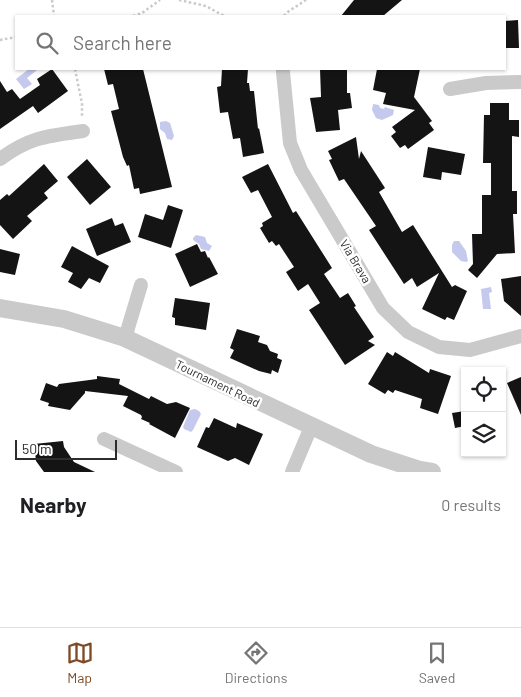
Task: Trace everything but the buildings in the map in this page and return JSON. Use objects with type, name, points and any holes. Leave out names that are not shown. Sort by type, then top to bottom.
[{"type":"street","name":"Via Brava","points":[[283,72],[290,143],[301,170],[383,308],[408,332],[439,346],[470,350],[521,336]]},
{"type":"street","points":[[450,89],[486,83],[521,82]]},
{"type":"street","points":[[0,159],[16,147],[40,137],[83,131]]},
{"type":"street","points":[[125,338],[141,285]]},
{"type":"street","name":"Tournament Road","points":[[0,308],[64,319],[125,338],[371,454],[432,472]]},
{"type":"street","points":[[292,472],[311,427]]},
{"type":"street","points":[[104,440],[176,472]]},
{"type":"path","points":[[52,0],[54,15]]},
{"type":"path","points":[[136,15],[160,0]]},
{"type":"path","points":[[180,0],[206,6],[222,15]]},
{"type":"path","points":[[285,15],[306,0]]},
{"type":"path","points":[[0,40],[15,37]]},
{"type":"path","points":[[76,70],[82,104],[83,131]]},
{"type":"water","points":[[28,70],[37,70],[27,78],[32,84],[24,89],[16,79]]},
{"type":"water","points":[[373,104],[379,105],[380,108],[384,109],[385,107],[394,110],[393,115],[382,120],[376,118],[372,110]]},
{"type":"water","points":[[166,121],[170,123],[174,136],[172,140],[167,139],[165,133],[160,129],[160,122]]},
{"type":"water","points":[[196,235],[205,237],[207,243],[212,246],[209,251],[201,249],[199,244],[193,240]]},
{"type":"water","points":[[454,241],[459,241],[466,251],[468,261],[461,261],[452,252]]},
{"type":"water","points":[[491,287],[492,292],[489,293],[491,309],[483,309],[481,289]]},
{"type":"water","points":[[195,409],[201,414],[191,432],[183,427],[190,410]]}]
